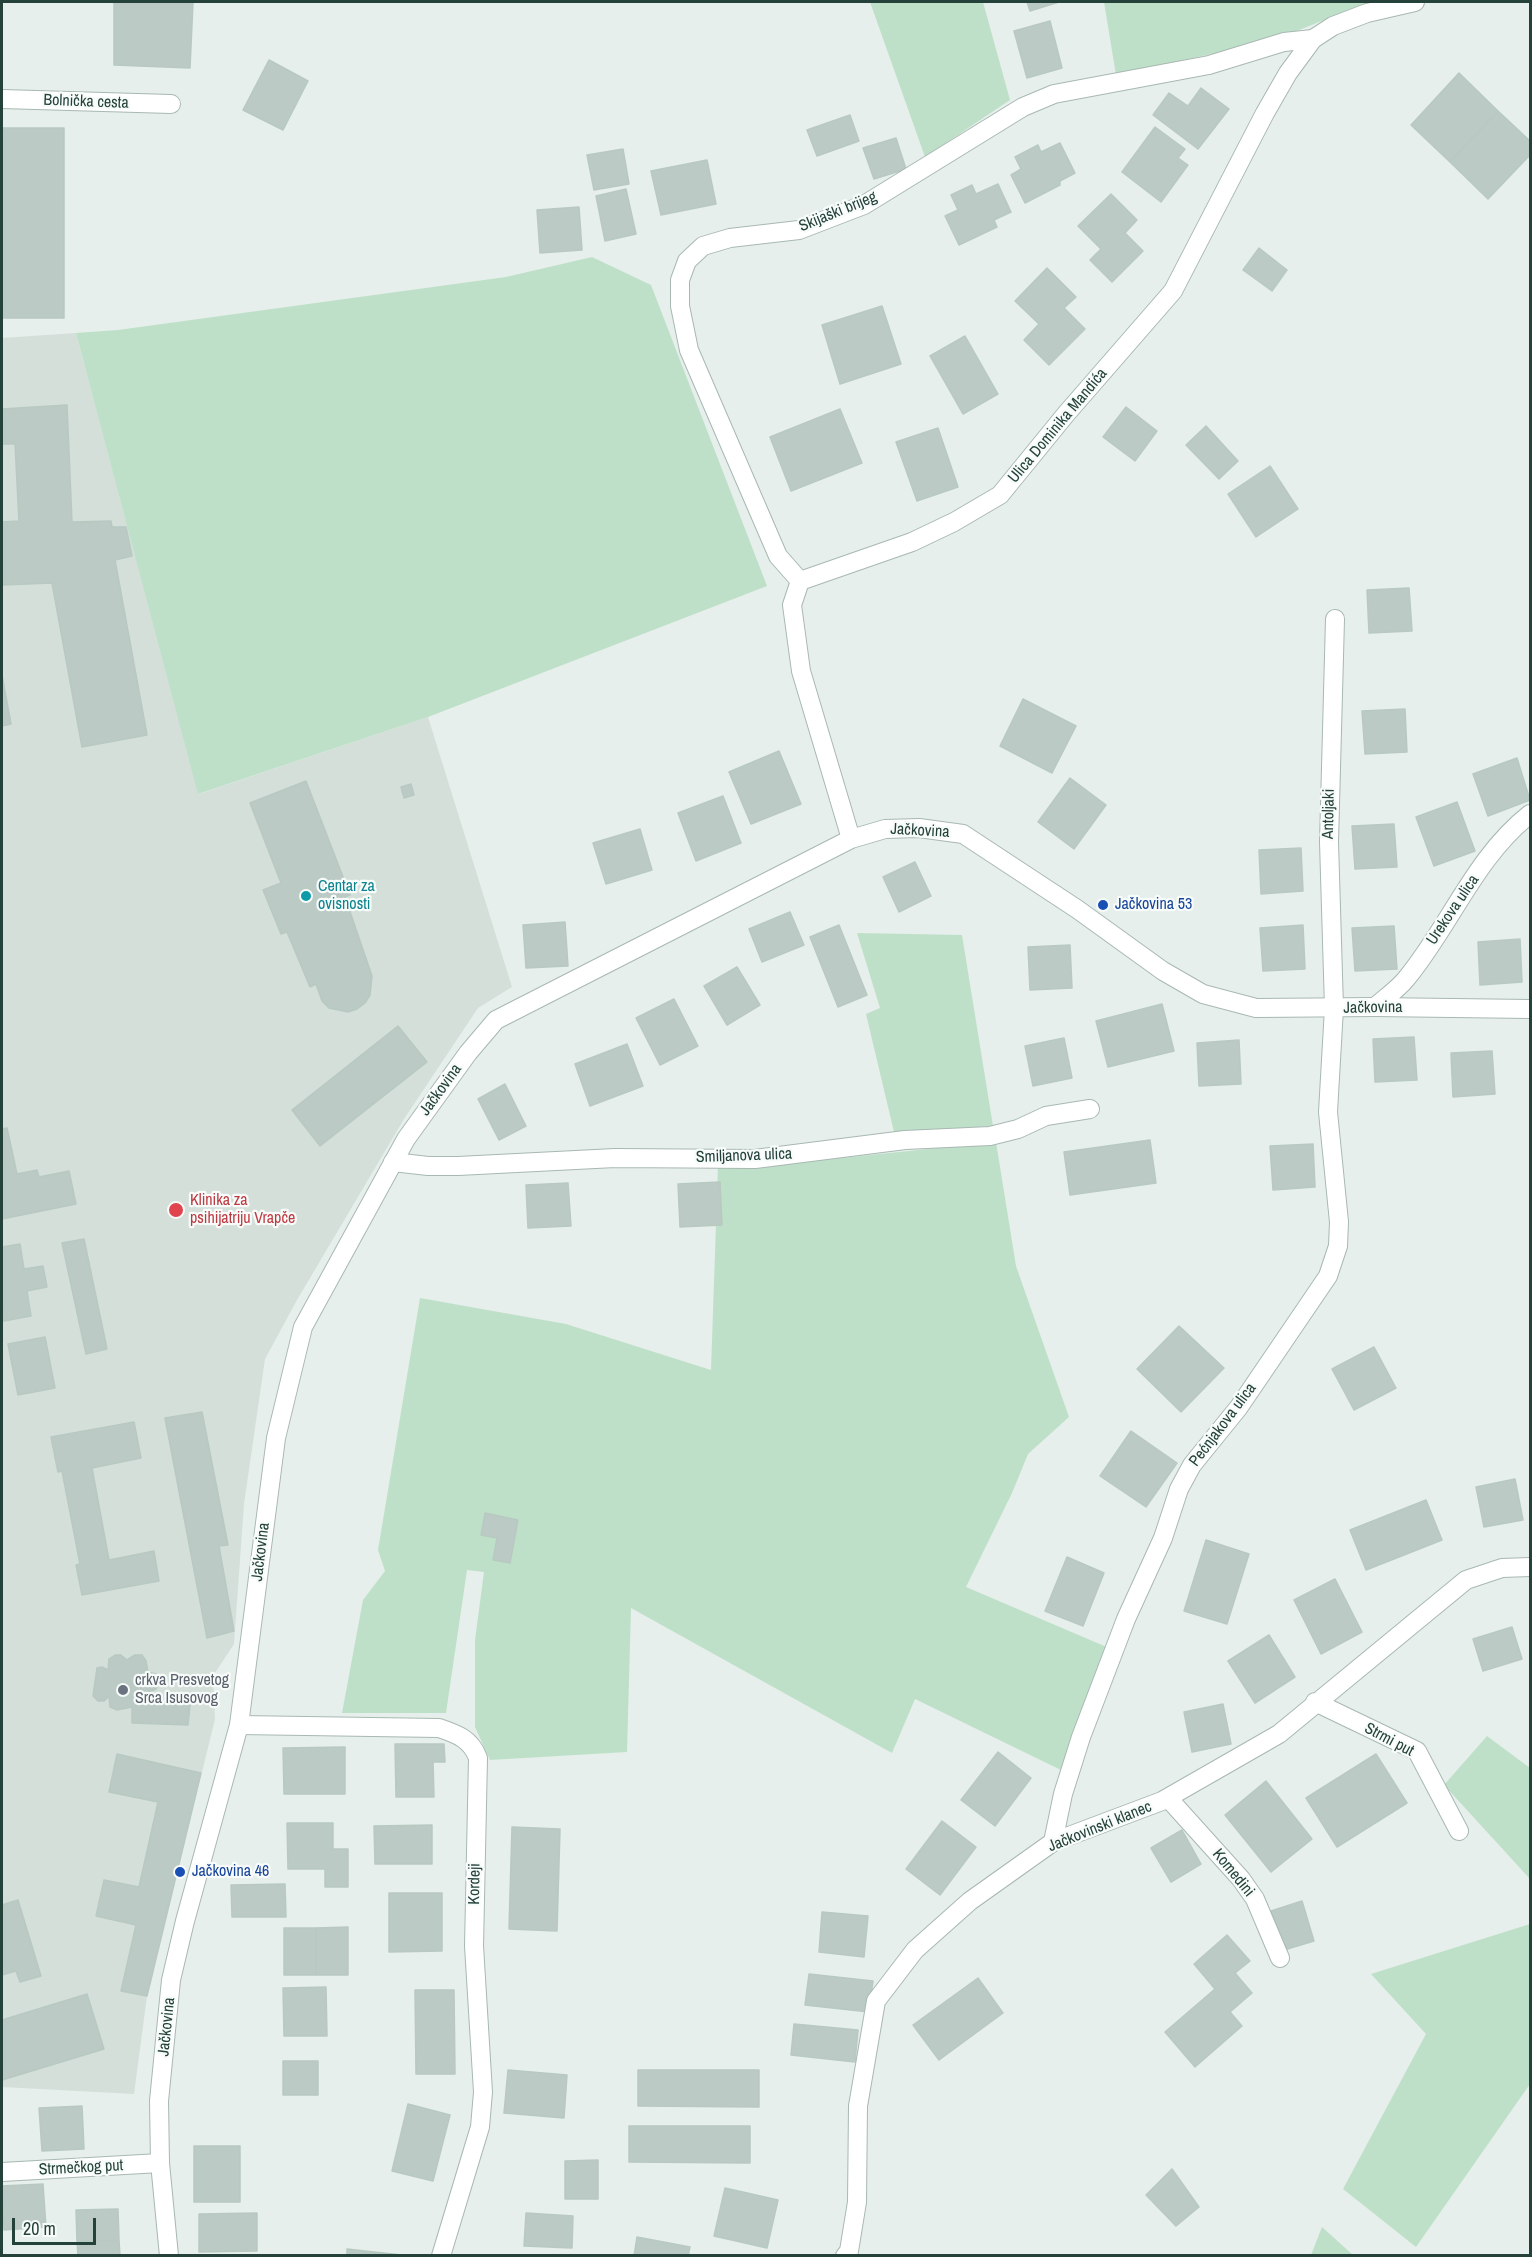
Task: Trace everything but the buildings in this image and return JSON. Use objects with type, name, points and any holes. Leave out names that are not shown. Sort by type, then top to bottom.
[{"type":"street","name":"Ulica Dominika Mandića","points":[[800,581],[912,542],[954,522],[1000,495],[1066,414],[1173,291],[1265,112],[1312,39],[1334,26],[1366,13],[1415,2]]},
{"type":"street","name":"Skijaški brijeg","points":[[800,581],[778,556],[689,350],[680,306],[680,280],[687,261],[703,246],[730,238],[799,230],[864,205],[1023,107],[1054,94],[1209,65],[1284,42],[1312,39]]},
{"type":"street","name":"Bolnička cesta","points":[[2,99],[171,104]]},
{"type":"street","points":[[800,581],[792,605],[801,671],[851,839]]},
{"type":"street","name":"Antoljaki","points":[[1334,1008],[1329,842],[1335,619]]},
{"type":"street","name":"Urekova ulica","points":[[1375,1006],[1406,980],[1492,851],[1514,827],[1530,814]]},
{"type":"street","name":"Jačkovina","points":[[169,2256],[160,2163],[159,2101],[171,1980],[239,1725],[276,1438],[303,1327],[393,1162],[420,1119],[468,1053],[496,1020],[851,839],[885,828],[919,828],[963,834],[1077,909],[1163,971],[1203,994],[1256,1008],[1375,1006],[1530,1009]]},
{"type":"street","name":"Pećnjakova ulica","points":[[1053,1842],[1063,1794],[1081,1737],[1126,1619],[1163,1538],[1179,1489],[1191,1465],[1239,1407],[1328,1276],[1335,1258],[1339,1222],[1328,1112],[1334,1008]]},
{"type":"street","name":"Smiljanova ulica","points":[[393,1162],[428,1166],[458,1166],[615,1158],[755,1159],[905,1140],[990,1136],[1018,1129],[1046,1116],[1090,1109]]},
{"type":"street","name":"Jačkovinski klanec","points":[[852,2254],[857,2202],[858,2106],[876,2001],[915,1950],[970,1901],[1053,1842],[1168,1798],[1279,1734],[1315,1702],[1466,1580],[1502,1568],[1530,1567]]},
{"type":"street","name":"Strmi put","points":[[1315,1702],[1417,1751],[1459,1831]]},
{"type":"street","name":"Kordeji","points":[[239,1725],[439,1728],[460,1735],[474,1747],[477,1758],[474,1946],[483,2092],[480,2127],[441,2256]]},
{"type":"street","name":"Komedini","points":[[1168,1798],[1241,1879],[1255,1899],[1280,1958]]},
{"type":"street","name":"Strmečkog put","points":[[2,2172],[160,2163]]},
{"type":"shaded area","name":"Klinika za psihijatriju Vrapče","points":[[76,333],[199,794],[428,717],[512,987],[478,1008],[404,1119],[297,1300],[265,1359],[244,1504],[234,1644],[213,1676],[215,1719],[147,1996],[134,2094],[2,2087],[2,338]]},
{"type":"green space","points":[[870,2],[983,2],[1010,100],[925,157]]},
{"type":"green space","points":[[1104,2],[1369,2],[1274,40],[1116,75]]},
{"type":"green space","points":[[592,257],[651,285],[767,586],[428,717],[198,794],[76,333],[118,330],[506,277]]},
{"type":"green space","points":[[857,933],[962,935],[993,1126],[894,1132],[866,1014],[880,1008]]},
{"type":"green space","points":[[996,1142],[1016,1266],[1069,1417],[1028,1454],[1012,1493],[966,1587],[1109,1648],[1063,1771],[915,1699],[892,1753],[631,1608],[627,1752],[490,1760],[475,1727],[475,1640],[484,1572],[467,1570],[446,1713],[342,1713],[363,1600],[385,1571],[378,1550],[420,1298],[566,1324],[711,1370],[718,1165],[763,1166]]},
{"type":"green space","points":[[1487,1736],[1530,1768],[1530,1879],[1444,1785]]},
{"type":"green space","points":[[1530,1924],[1530,2084],[1416,2247],[1343,2189],[1426,2034],[1371,1974]]},
{"type":"green space","points":[[1322,2227],[1353,2255],[1311,2255]]},
{"type":"place","name":"Centar za ovisnosti","points":[[306,896]]},
{"type":"place","name":"Jačkovina 53","points":[[1103,905]]},
{"type":"place","name":"Klinika za psihijatriju Vrapče","points":[[176,1210]]},
{"type":"place","name":"crkva Presvetog Srca Isusovog","points":[[123,1690]]},
{"type":"place","name":"Jačkovina 46","points":[[180,1872]]}]
